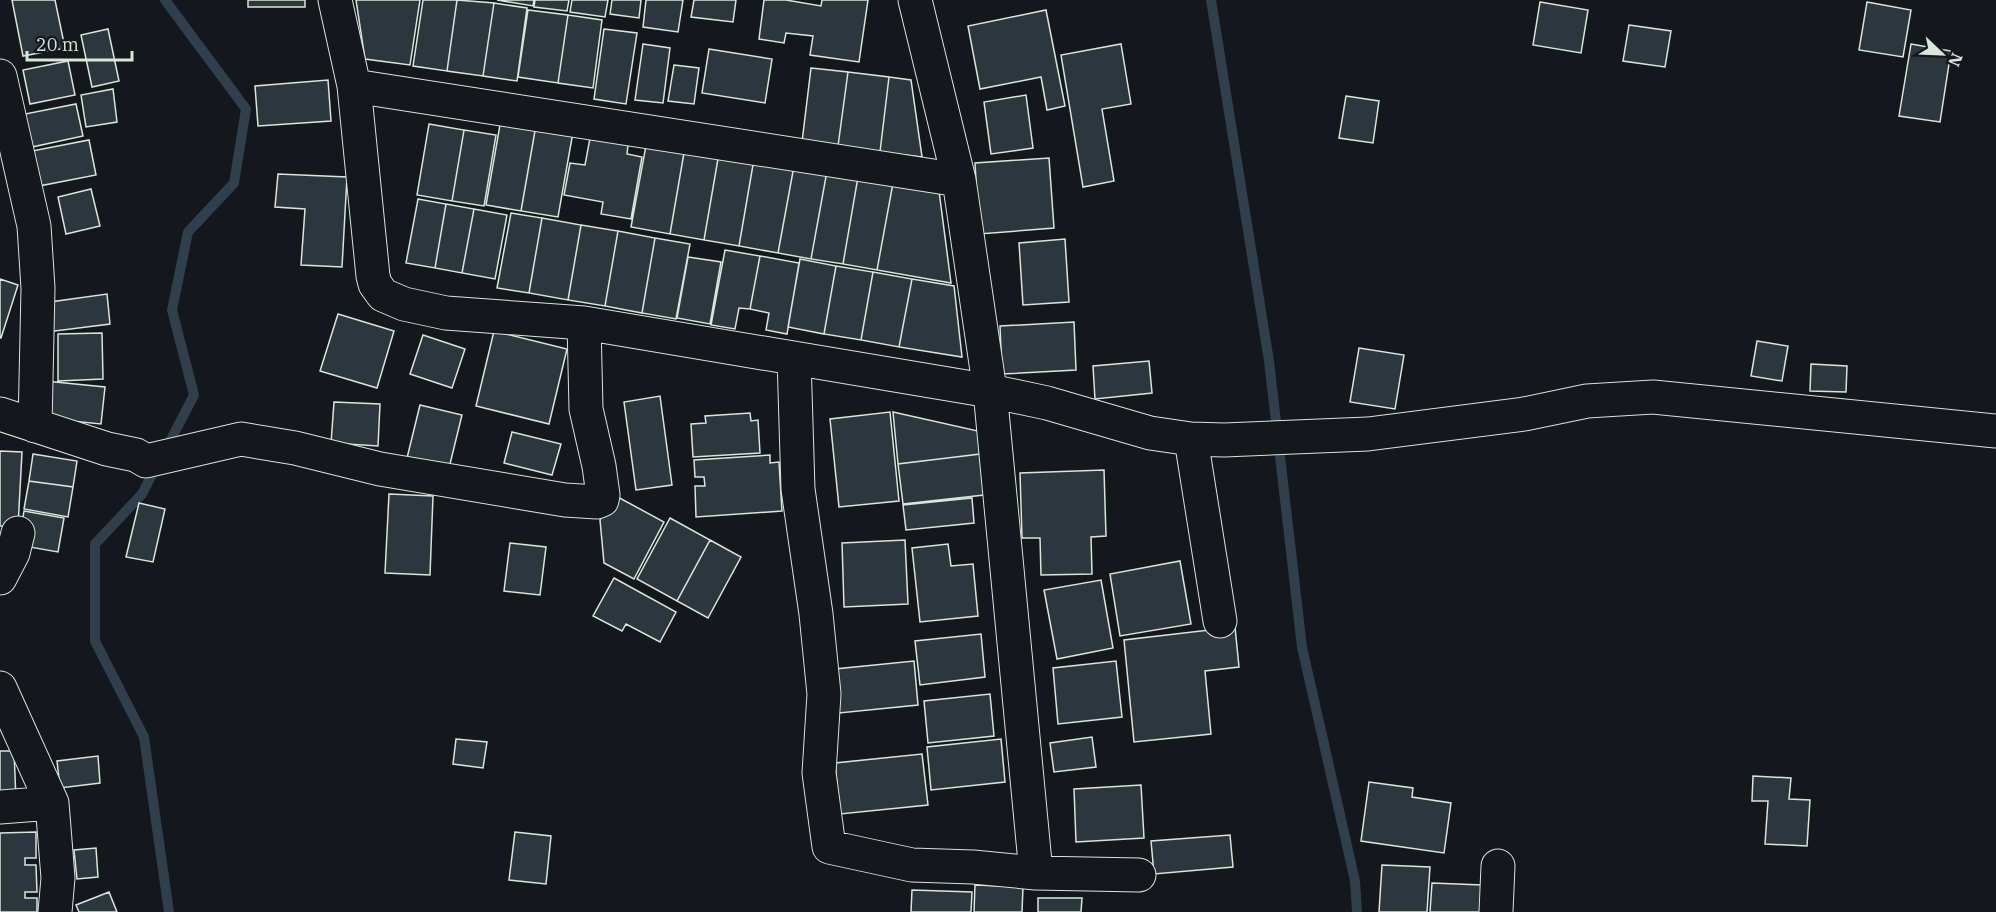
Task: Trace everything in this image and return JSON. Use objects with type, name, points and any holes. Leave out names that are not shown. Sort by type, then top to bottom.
[{"type":"street","points":[[335,0],[354,86],[375,285],[383,296],[404,304],[446,313],[584,323],[990,391],[1047,403],[1150,434],[1191,439],[1224,440],[1368,434],[1524,414],[1587,401],[1653,397],[1996,431]]},
{"type":"street","points":[[915,0],[959,180],[990,391],[1036,873]]},
{"type":"street","points":[[0,76],[34,226],[39,288],[35,426]]},
{"type":"street","points":[[354,86],[959,180]]},
{"type":"street","points":[[0,414],[107,449],[136,455],[146,461],[241,439],[295,448],[380,469],[565,500],[597,502],[602,500],[603,495],[586,409],[584,323]]},
{"type":"street","points":[[794,358],[798,489],[816,614],[824,694],[819,773],[829,847],[912,865],[973,867],[1036,873],[1139,875]]},
{"type":"street","points":[[1191,439],[1220,621]]},
{"type":"street","points":[[0,578],[13,553],[18,533]]},
{"type":"street","points":[[0,688],[52,803],[58,878],[55,912]]},
{"type":"street","points":[[0,807],[52,803]]},
{"type":"street","points":[[1496,912],[1498,866]]},
{"type":"building","points":[[12,0],[55,0],[65,48],[23,56]]},
{"type":"building","points":[[248,0],[305,0],[305,7],[248,7]]},
{"type":"building","points":[[356,0],[420,0],[410,65],[365,59]]},
{"type":"building","points":[[423,0],[457,0],[447,71],[413,66]]},
{"type":"building","points":[[457,0],[494,3],[483,76],[447,71]]},
{"type":"building","points":[[497,0],[534,0],[533,6]]},
{"type":"building","points":[[535,0],[569,0],[567,11],[534,7]]},
{"type":"building","points":[[572,0],[608,0],[605,17],[570,12]]},
{"type":"building","points":[[612,0],[641,0],[639,18],[610,14]]},
{"type":"building","points":[[646,0],[683,0],[678,32],[643,27]]},
{"type":"building","points":[[694,0],[736,0],[733,22],[691,17]]},
{"type":"building","points":[[764,0],[786,0],[821,6],[822,0],[868,0],[859,62],[810,55],[813,36],[786,33],[784,43],[759,39]]},
{"type":"building","points":[[1540,2],[1588,10],[1581,53],[1533,45]]},
{"type":"building","points":[[1867,2],[1911,10],[1903,57],[1859,50]]},
{"type":"building","points":[[494,3],[527,8],[517,81],[483,76]]},
{"type":"building","points":[[528,10],[568,15],[558,83],[518,77]]},
{"type":"building","points":[[1046,10],[1065,106],[1047,110],[1041,77],[980,89],[968,26]]},
{"type":"building","points":[[568,15],[602,20],[593,88],[558,83]]},
{"type":"building","points":[[1629,25],[1671,31],[1665,67],[1623,61]]},
{"type":"building","points":[[108,29],[119,81],[92,87],[81,35]]},
{"type":"building","points":[[604,29],[637,33],[626,104],[594,99]]},
{"type":"building","points":[[643,44],[670,48],[663,103],[635,100]]},
{"type":"building","points":[[1121,44],[1131,104],[1102,109],[1114,181],[1083,187],[1061,55]]},
{"type":"building","points":[[1911,44],[1951,51],[1940,122],[1899,116]]},
{"type":"building","points":[[709,49],[772,59],[765,103],[702,93]]},
{"type":"building","points":[[68,61],[75,95],[30,104],[23,70]]},
{"type":"building","points":[[674,65],[699,68],[694,104],[668,101]]},
{"type":"building","points":[[811,68],[848,72],[838,146],[802,142]]},
{"type":"building","points":[[848,72],[889,77],[880,152],[838,146]]},
{"type":"building","points":[[889,77],[911,80],[922,157],[880,152]]},
{"type":"building","points":[[328,80],[331,121],[258,126],[255,86]]},
{"type":"building","points":[[113,89],[117,122],[86,127],[81,95]]},
{"type":"building","points":[[1026,95],[1033,148],[991,154],[984,102]]},
{"type":"building","points":[[1346,96],[1379,101],[1373,143],[1339,138]]},
{"type":"building","points":[[76,104],[83,136],[32,147],[25,114]]},
{"type":"building","points":[[501,119],[536,125],[521,211],[486,205]]},
{"type":"building","points":[[429,124],[464,130],[452,201],[417,195]]},
{"type":"building","points":[[536,125],[573,132],[558,217],[521,211]]},
{"type":"building","points":[[464,130],[496,135],[484,206],[452,201]]},
{"type":"building","points":[[590,138],[628,145],[627,154],[642,157],[631,219],[601,214],[603,202],[564,195],[570,163],[585,165]]},
{"type":"building","points":[[89,140],[96,175],[39,186],[32,151]]},
{"type":"building","points":[[647,140],[685,147],[670,234],[631,227]]},
{"type":"building","points":[[685,147],[719,153],[704,240],[670,234]]},
{"type":"building","points":[[719,153],[754,159],[739,246],[704,240]]},
{"type":"building","points":[[1049,158],[1054,228],[979,234],[975,163]]},
{"type":"building","points":[[754,159],[794,166],[778,253],[739,246]]},
{"type":"building","points":[[794,166],[827,171],[811,259],[778,253]]},
{"type":"building","points":[[827,171],[858,177],[843,264],[811,259]]},
{"type":"building","points":[[278,174],[347,177],[342,267],[301,265],[305,209],[275,207]]},
{"type":"building","points":[[858,177],[893,183],[877,270],[843,264]]},
{"type":"building","points":[[893,183],[939,191],[951,283],[877,270]]},
{"type":"building","points":[[91,189],[100,226],[66,234],[58,197]]},
{"type":"building","points":[[418,199],[446,204],[435,268],[406,263]]},
{"type":"building","points":[[446,204],[474,209],[462,273],[435,268]]},
{"type":"building","points":[[474,209],[507,215],[495,279],[462,273]]},
{"type":"building","points":[[511,213],[542,218],[529,293],[497,288]]},
{"type":"building","points":[[542,218],[581,225],[568,300],[529,293]]},
{"type":"building","points":[[581,225],[618,231],[605,306],[568,300]]},
{"type":"building","points":[[618,231],[655,238],[642,313],[605,306]]},
{"type":"building","points":[[655,238],[690,244],[676,319],[642,313]]},
{"type":"building","points":[[1065,239],[1069,302],[1023,305],[1019,243]]},
{"type":"building","points":[[725,250],[760,256],[750,309],[739,308],[735,329],[711,325]]},
{"type":"building","points":[[760,256],[799,263],[787,334],[766,330],[769,313],[750,309]]},
{"type":"building","points":[[688,257],[721,262],[710,324],[677,318]]},
{"type":"building","points":[[800,259],[836,266],[824,334],[788,327]]},
{"type":"building","points":[[836,266],[873,272],[861,340],[824,334]]},
{"type":"building","points":[[873,272],[912,279],[899,347],[861,340]]},
{"type":"building","points":[[0,279],[18,285],[1,338],[0,338]]},
{"type":"building","points":[[912,279],[954,286],[962,357],[899,347]]},
{"type":"building","points":[[107,294],[110,324],[47,332],[43,303]]},
{"type":"building","points":[[338,314],[394,331],[377,388],[320,371]]},
{"type":"building","points":[[1074,322],[1076,370],[1002,374],[1000,326]]},
{"type":"building","points":[[494,331],[567,349],[549,424],[476,406]]},
{"type":"building","points":[[102,333],[103,379],[58,381],[58,334]]},
{"type":"building","points":[[423,335],[465,349],[452,388],[410,374]]},
{"type":"building","points":[[1757,341],[1788,346],[1782,381],[1751,376]]},
{"type":"building","points":[[1359,348],[1404,355],[1395,409],[1350,402]]},
{"type":"building","points":[[1149,361],[1152,393],[1095,399],[1093,366]]},
{"type":"building","points":[[1811,364],[1847,366],[1846,392],[1810,391]]},
{"type":"building","points":[[45,381],[105,387],[101,424],[41,418]]},
{"type":"building","points":[[660,396],[672,485],[636,490],[624,402]]},
{"type":"building","points":[[334,402],[380,404],[378,446],[331,443]]},
{"type":"building","points":[[420,405],[462,415],[449,468],[407,458]]},
{"type":"building","points":[[890,412],[899,501],[839,507],[830,419]]},
{"type":"building","points":[[893,412],[978,431],[980,454],[898,464]]},
{"type":"building","points":[[750,413],[751,421],[758,420],[760,453],[693,457],[691,424],[706,423],[705,416]]},
{"type":"building","points":[[512,432],[561,444],[552,475],[504,463]]},
{"type":"building","points":[[0,451],[22,452],[18,527],[0,526]]},
{"type":"building","points":[[33,454],[77,461],[73,487],[29,481]]},
{"type":"building","points":[[980,454],[984,495],[903,504],[898,464]]},
{"type":"building","points":[[770,455],[770,463],[779,462],[782,511],[696,517],[695,486],[705,486],[704,477],[695,477],[694,460]]},
{"type":"building","points":[[1104,470],[1106,536],[1091,537],[1092,574],[1041,575],[1040,538],[1022,538],[1020,473]]},
{"type":"building","points":[[29,481],[73,487],[68,517],[24,509]]},
{"type":"building","points":[[389,494],[433,496],[430,575],[385,573]]},
{"type":"building","points":[[614,495],[664,522],[634,579],[604,563],[600,520]]},
{"type":"building","points":[[972,498],[974,523],[906,530],[903,505]]},
{"type":"building","points":[[139,503],[165,509],[153,562],[126,557]]},
{"type":"building","points":[[24,511],[64,518],[58,552],[18,545]]},
{"type":"building","points":[[670,518],[710,540],[677,601],[637,579]]},
{"type":"building","points":[[710,540],[741,557],[708,618],[677,601]]},
{"type":"building","points":[[905,540],[908,604],[844,607],[842,543]]},
{"type":"building","points":[[510,543],[546,547],[540,595],[504,591]]},
{"type":"building","points":[[948,544],[951,566],[973,564],[978,616],[920,622],[912,548]]},
{"type":"building","points":[[1180,561],[1191,624],[1120,636],[1110,574]]},
{"type":"building","points":[[614,578],[676,612],[660,642],[626,624],[622,631],[593,616]]},
{"type":"building","points":[[1101,580],[1113,648],[1057,659],[1044,590]]},
{"type":"building","points":[[1235,627],[1239,667],[1205,671],[1211,734],[1134,742],[1124,640]]},
{"type":"building","points":[[981,634],[985,677],[920,685],[915,641]]},
{"type":"building","points":[[914,661],[918,705],[839,713],[835,669]]},
{"type":"building","points":[[1116,661],[1122,717],[1058,724],[1053,668]]},
{"type":"building","points":[[990,694],[994,736],[928,743],[924,701]]},
{"type":"building","points":[[1092,737],[1096,767],[1054,772],[1050,743]]},
{"type":"building","points":[[456,739],[487,742],[483,768],[453,764]]},
{"type":"building","points":[[1001,739],[1005,782],[931,790],[927,747]]},
{"type":"building","points":[[0,751],[14,751],[16,800],[0,801]]},
{"type":"building","points":[[922,754],[928,805],[840,814],[835,763]]},
{"type":"building","points":[[98,756],[100,783],[60,788],[57,761]]},
{"type":"building","points":[[1753,776],[1791,778],[1789,799],[1810,800],[1807,846],[1765,844],[1768,801],[1752,801]]},
{"type":"building","points":[[1369,782],[1413,788],[1412,797],[1451,803],[1444,853],[1361,841]]},
{"type":"building","points":[[1141,785],[1144,838],[1076,842],[1074,789]]},
{"type":"building","points":[[36,832],[36,858],[25,858],[25,865],[36,865],[37,892],[25,892],[25,898],[37,898],[37,912],[0,912],[0,833]]},
{"type":"building","points":[[515,832],[551,836],[546,884],[509,880]]},
{"type":"building","points":[[1230,835],[1233,867],[1154,874],[1151,841]]},
{"type":"building","points":[[96,848],[98,877],[77,879],[74,850]]},
{"type":"building","points":[[1382,865],[1430,867],[1427,912],[1379,912]]},
{"type":"building","points":[[1432,883],[1482,885],[1481,912],[1430,912]]},
{"type":"building","points":[[975,885],[1023,887],[1022,912],[974,912]]},
{"type":"building","points":[[912,890],[972,892],[971,912],[911,912]]},
{"type":"building","points":[[109,892],[117,912],[79,912],[76,905]]},
{"type":"building","points":[[1038,898],[1082,898],[1081,912],[1038,912]]},
{"type":"waterway","points":[[165,0],[246,109],[234,183],[188,232],[172,310],[194,395],[166,449]]},
{"type":"waterway","points":[[1211,0],[1269,361],[1302,647],[1355,881],[1357,912]]},
{"type":"waterway","points":[[157,465],[142,494],[95,544],[95,641],[144,737],[169,912]]}]
